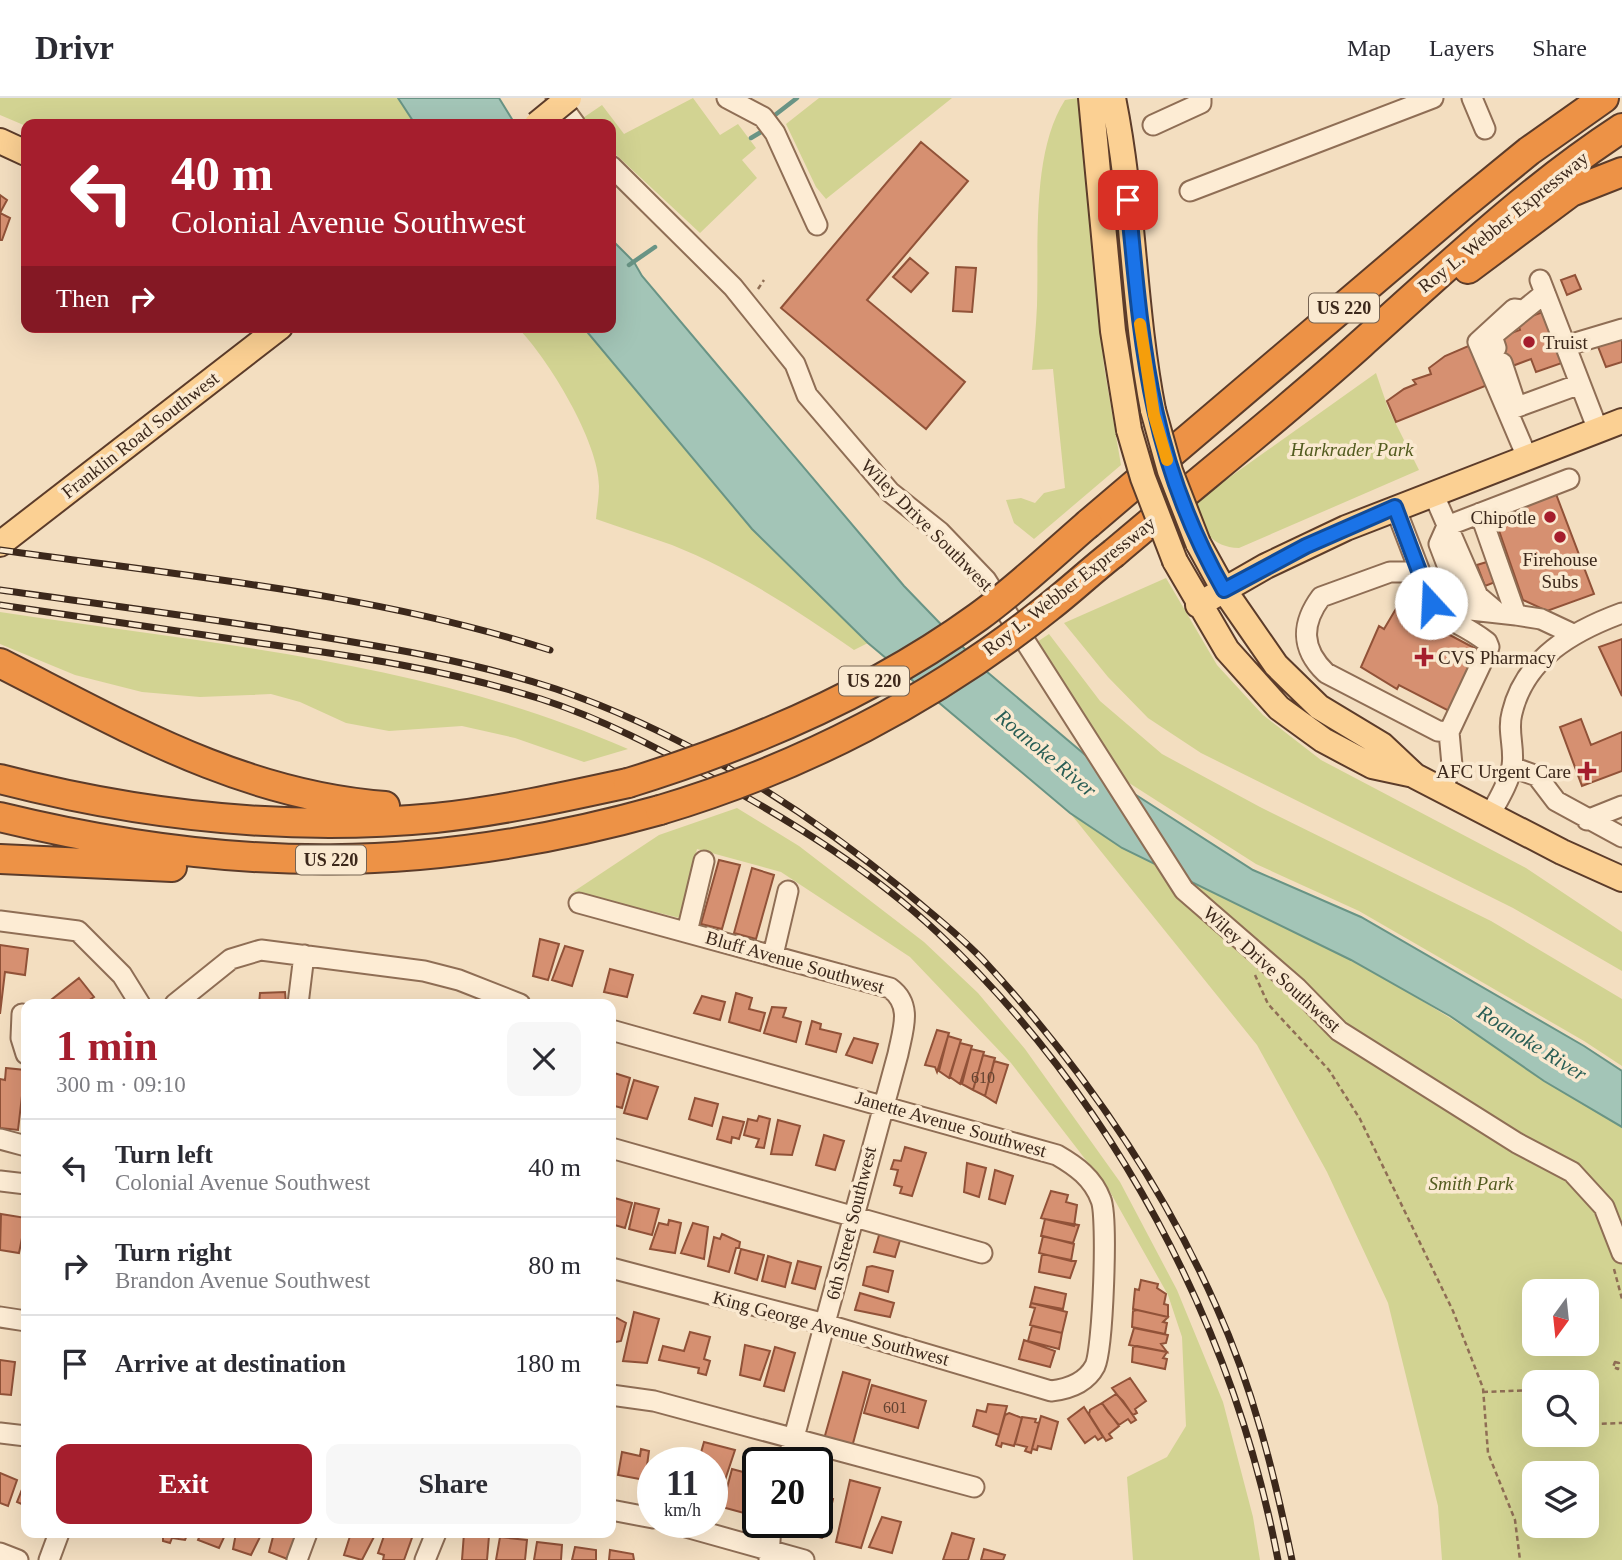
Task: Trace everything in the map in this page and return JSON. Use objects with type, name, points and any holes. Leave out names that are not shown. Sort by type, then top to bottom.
[{"type":"highway","name":"Roy L. Webber Expressway","points":[[0,779],[129,808],[245,821],[378,822],[437,817],[552,799],[628,783],[752,739],[908,662],[980,616],[1463,205],[1529,151],[1605,98]]},
{"type":"highway","name":"Roy L. Webber Expressway","points":[[0,817],[79,835],[192,853],[309,860],[367,860],[484,850],[597,827],[719,792],[772,771],[903,706],[1001,642],[1114,552],[1360,345],[1465,248],[1546,183],[1622,128]]},
{"type":"highway","points":[[1360,345],[1416,310],[1571,192],[1622,172]]},
{"type":"highway","points":[[0,663],[205,764],[311,798],[389,807],[552,799]]},
{"type":"highway","points":[[0,859],[247,870],[300,868],[367,860]]},
{"type":"main road","points":[[543,119],[569,98]]},
{"type":"main road","points":[[1091,98],[1113,331],[1129,429],[1143,478],[1175,561],[1198,604],[1241,669],[1289,716],[1372,766],[1415,776],[1562,852],[1622,879]]},
{"type":"main road","points":[[1113,98],[1123,149],[1143,357],[1153,410],[1170,471],[1198,543],[1224,590],[1276,665],[1296,686],[1335,718],[1382,745],[1415,776]]},
{"type":"main road","points":[[0,141],[21,151]]},
{"type":"main road","name":"Franklin Road Southwest","points":[[0,544],[272,333]]},
{"type":"main road","points":[[1198,604],[1306,546],[1395,507],[1622,421]]},
{"type":"street","points":[[556,98],[571,119]]},
{"type":"street","points":[[727,98],[763,117],[775,133],[817,225]]},
{"type":"street","points":[[1153,125],[1201,103],[1201,98]]},
{"type":"street","points":[[1190,191],[1433,98]]},
{"type":"street","points":[[1472,98],[1485,129]]},
{"type":"street","name":"Wiley Drive Southwest","points":[[616,171],[733,287],[795,364],[807,395],[890,492],[940,532],[986,580],[1184,890],[1252,952],[1297,988],[1339,1031],[1517,1143],[1572,1172],[1604,1207],[1622,1253]]},
{"type":"street","points":[[1527,457],[1492,336],[1543,287],[1598,430]]},
{"type":"street","points":[[1513,409],[1498,391],[1478,342],[1514,309],[1522,310]]},
{"type":"street","points":[[1565,346],[1622,329]]},
{"type":"street","points":[[1513,409],[1580,384]]},
{"type":"street","points":[[1449,527],[1569,479]]},
{"type":"street","points":[[1433,493],[1484,592],[1502,614],[1541,620],[1573,634]]},
{"type":"street","points":[[1395,507],[1431,603],[1442,616],[1482,638],[1489,647],[1450,732],[1452,765],[1442,790]]},
{"type":"street","points":[[1480,513],[1502,614]]},
{"type":"street","points":[[1420,572],[1390,572],[1321,597],[1305,627],[1305,641],[1315,662],[1326,673],[1438,731],[1450,732]]},
{"type":"street","points":[[1490,815],[1512,767],[1510,722],[1522,687],[1538,664],[1573,634],[1622,613]]},
{"type":"street","points":[[1512,767],[1537,776],[1556,801],[1622,837]]},
{"type":"street","points":[[1587,820],[1622,806]]},
{"type":"street","points":[[687,932],[704,861]]},
{"type":"street","points":[[773,955],[788,891]]},
{"type":"street","name":"Bluff Avenue Southwest","points":[[579,903],[890,988],[898,994],[906,1012],[883,1104]]},
{"type":"street","points":[[0,921],[78,931],[122,975],[137,999]]},
{"type":"street","points":[[181,999],[230,959],[261,950],[424,971],[459,980],[503,999]]},
{"type":"street","points":[[299,999],[304,956]]},
{"type":"street","name":"Janette Avenue Southwest","points":[[616,1031],[883,1104],[1057,1155],[1076,1166],[1095,1187],[1105,1216],[1099,1352],[1096,1364],[1087,1377],[1064,1390],[1051,1391]]},
{"type":"street","name":"6th Street Southwest","points":[[791,1447],[883,1104]]},
{"type":"street","points":[[0,1139],[21,1145]]},
{"type":"street","points":[[616,1149],[982,1253]]},
{"type":"street","points":[[0,1181],[21,1183]]},
{"type":"street","name":"King George Avenue Southwest","points":[[616,1269],[825,1324],[1051,1391]]},
{"type":"street","points":[[0,1317],[21,1320]]},
{"type":"street","points":[[616,1396],[654,1401],[974,1487]]},
{"type":"street","points":[[0,1433],[21,1435]]},
{"type":"street","points":[[616,1511],[637,1515]]},
{"type":"street","points":[[49,1560],[57,1538]]},
{"type":"street","points":[[297,1560],[305,1538]]},
{"type":"street","points":[[425,1560],[434,1538]]},
{"type":"street","points":[[717,1538],[769,1555],[804,1560]]},
{"type":"street","points":[[0,1553],[18,1560]]},
{"type":"path","points":[[1252,952],[1255,974],[1268,1004],[1329,1070],[1360,1119],[1453,1311],[1483,1392],[1488,1453],[1515,1520],[1520,1560]]},
{"type":"path","points":[[1483,1392],[1522,1390]]},
{"type":"path","points":[[1599,1424],[1622,1423]]},
{"type":"green space","points":[[0,98],[398,98],[412,119],[21,119],[21,124],[0,115]]},
{"type":"green space","points":[[693,98],[720,135],[738,124],[756,148],[742,160],[757,178],[700,233],[616,155],[616,123],[624,134]]},
{"type":"green space","points":[[819,98],[952,98],[826,199],[816,187],[786,124]]},
{"type":"green space","points":[[1078,98],[1104,366],[1121,465],[1034,539],[1014,523],[1006,500],[1021,498],[1035,503],[1044,493],[1065,488],[1053,369],[1032,370],[1042,172],[1054,122],[1065,100]]},
{"type":"green space","points":[[602,105],[613,119],[581,119]]},
{"type":"green space","points":[[522,333],[588,333],[752,529],[868,643],[854,650],[789,606],[720,567],[672,545],[596,519],[599,486],[591,447],[557,379]]},
{"type":"green space","name":"Harkrader Park","points":[[1376,373],[1388,408],[1419,470],[1239,548],[1221,544],[1208,535],[1192,504]]},
{"type":"green space","points":[[1166,578],[1217,665],[1263,715],[1321,760],[1526,868],[1622,932],[1622,971],[1513,908],[1201,753],[1148,718],[1108,677],[1064,623]]},
{"type":"green space","points":[[0,612],[239,646],[398,676],[476,695],[553,719],[628,749],[584,762],[515,738],[462,726],[389,731],[346,723],[300,702],[271,694],[200,697],[142,692],[75,675],[0,644]]},
{"type":"green space","points":[[1049,634],[1100,701],[1162,754],[1260,807],[1491,921],[1622,999],[1622,1066],[1584,1041],[1359,911],[1256,864],[1126,781],[1037,642]]},
{"type":"green space","points":[[737,808],[799,846],[924,942],[978,993],[1025,1049],[1120,1182],[1177,1290],[1223,1402],[1253,1517],[1260,1560],[1133,1560],[1127,1477],[1167,1457],[1186,1426],[1182,1337],[1168,1295],[1109,1190],[1011,1063],[910,957],[781,872],[697,849],[680,918],[573,892],[659,835]]},
{"type":"green space","name":"Smith Park","points":[[1070,813],[1138,854],[1386,979],[1622,1127],[1622,1560],[1442,1560],[1438,1506],[1388,1303],[1327,1172],[1257,1045]]},
{"type":"water","points":[[398,98],[499,98],[512,119],[412,119]]},
{"type":"water","name":"Roanoke River","points":[[616,244],[634,262],[642,276],[904,586],[986,671],[1122,786],[1253,870],[1361,917],[1584,1046],[1622,1071],[1622,1127],[1544,1081],[1450,1016],[1351,960],[1122,848],[1070,813],[868,643],[752,529],[588,333],[616,333]]},
{"type":"building","points":[[921,142],[968,181],[867,300],[965,382],[926,429],[781,308]]},
{"type":"building","points":[[0,195],[7,200],[0,213]]},
{"type":"building","points":[[0,213],[10,218],[2,240],[0,240]]},
{"type":"building","points":[[910,258],[928,273],[911,292],[893,277]]},
{"type":"building","points":[[956,267],[976,268],[972,312],[953,311]]},
{"type":"building","points":[[1575,275],[1581,289],[1567,295],[1561,280]]},
{"type":"building","points":[[1543,312],[1562,363],[1536,372],[1531,359],[1507,368],[1485,352],[1500,337],[1520,330],[1517,321]]},
{"type":"building","points":[[1622,335],[1622,362],[1606,367],[1597,344]]},
{"type":"building","points":[[1473,344],[1490,384],[1396,422],[1387,401],[1416,384],[1413,380],[1431,374],[1429,368],[1445,356]]},
{"type":"building","points":[[1556,494],[1594,594],[1547,611],[1523,600],[1495,519]]},
{"type":"building","points":[[1490,561],[1498,581],[1485,586],[1477,565]]},
{"type":"building","name":"CVS Pharmacy","points":[[1397,607],[1480,651],[1449,711],[1399,685],[1397,689],[1361,667],[1379,626],[1384,629]]},
{"type":"building","points":[[1622,639],[1622,696],[1599,647]]},
{"type":"building","points":[[1581,719],[1591,745],[1622,732],[1622,771],[1582,786],[1560,727]]},
{"type":"building","points":[[719,860],[740,865],[722,929],[701,924]]},
{"type":"building","points":[[752,868],[774,875],[756,939],[734,933]]},
{"type":"building","points":[[540,939],[559,944],[548,980],[533,976]]},
{"type":"building","points":[[0,945],[28,949],[25,975],[5,972],[0,1014]]},
{"type":"building","points":[[565,946],[583,951],[572,986],[552,980]]},
{"type":"building","points":[[610,969],[633,975],[627,997],[604,992]]},
{"type":"building","points":[[79,978],[94,997],[91,999],[52,999]]},
{"type":"building","points":[[285,992],[286,999],[259,999],[260,993]]},
{"type":"building","points":[[736,993],[752,998],[749,1009],[765,1013],[760,1031],[729,1022]]},
{"type":"building","points":[[702,996],[725,1002],[720,1020],[694,1013]]},
{"type":"building","points":[[772,1007],[786,1008],[783,1017],[801,1022],[796,1042],[764,1033]]},
{"type":"building","points":[[812,1021],[821,1024],[820,1029],[841,1034],[836,1052],[806,1044]]},
{"type":"building","points":[[937,1030],[949,1033],[937,1072],[935,1067],[925,1065]]},
{"type":"building","points":[[948,1036],[961,1040],[949,1078],[939,1071]]},
{"type":"building","points":[[854,1038],[878,1044],[872,1063],[846,1055]]},
{"type":"building","points":[[960,1043],[972,1046],[960,1084],[950,1077]]},
{"type":"building","points":[[971,1049],[984,1052],[973,1090],[962,1084]]},
{"type":"building","points":[[983,1055],[995,1058],[985,1096],[973,1090]]},
{"type":"building","points":[[994,1061],[1008,1065],[996,1103],[985,1096]]},
{"type":"building","points":[[6,1068],[21,1070],[18,1130],[0,1128],[0,1079],[5,1080]]},
{"type":"building","points":[[616,1074],[630,1078],[622,1108],[616,1106]]},
{"type":"building","points":[[634,1080],[658,1087],[647,1119],[624,1113]]},
{"type":"building","points":[[695,1098],[718,1104],[712,1126],[689,1119]]},
{"type":"building","points":[[759,1116],[770,1119],[764,1148],[756,1147],[759,1139],[744,1135],[748,1119],[757,1121]]},
{"type":"building","points":[[723,1117],[744,1122],[739,1139],[732,1137],[731,1143],[717,1139]]},
{"type":"building","points":[[778,1120],[800,1126],[792,1155],[771,1154]]},
{"type":"building","points":[[824,1135],[844,1141],[835,1170],[816,1165]]},
{"type":"building","points":[[905,1147],[926,1153],[912,1196],[900,1193],[902,1187],[894,1185],[898,1170],[891,1169],[894,1160],[901,1161]]},
{"type":"building","points":[[967,1163],[986,1168],[979,1197],[964,1192]]},
{"type":"building","points":[[995,1170],[1013,1176],[1005,1204],[989,1199]]},
{"type":"building","points":[[1051,1191],[1068,1195],[1066,1202],[1077,1205],[1074,1226],[1041,1218]]},
{"type":"building","points":[[616,1198],[632,1203],[625,1228],[616,1225]]},
{"type":"building","points":[[635,1203],[659,1209],[652,1235],[629,1229]]},
{"type":"building","points":[[1,1214],[21,1217],[19,1253],[0,1250]]},
{"type":"building","points":[[1045,1219],[1079,1225],[1073,1243],[1041,1236]]},
{"type":"building","points":[[669,1220],[681,1223],[675,1253],[650,1249],[659,1223],[668,1225]]},
{"type":"building","points":[[693,1223],[708,1227],[704,1259],[681,1253]]},
{"type":"building","points":[[880,1232],[901,1237],[895,1257],[874,1252]]},
{"type":"building","points":[[722,1234],[740,1242],[729,1272],[708,1266],[714,1237],[720,1239]]},
{"type":"building","points":[[1043,1236],[1074,1244],[1071,1261],[1039,1253]]},
{"type":"building","points":[[741,1249],[764,1255],[757,1280],[735,1273]]},
{"type":"building","points":[[1042,1254],[1076,1261],[1070,1278],[1039,1272]]},
{"type":"building","points":[[768,1256],[791,1263],[785,1287],[762,1281]]},
{"type":"building","points":[[798,1261],[821,1267],[815,1289],[792,1283]]},
{"type":"building","points":[[867,1267],[893,1271],[888,1292],[863,1285]]},
{"type":"building","points":[[1141,1280],[1158,1284],[1157,1288],[1166,1294],[1164,1304],[1168,1305],[1168,1317],[1133,1309],[1135,1289],[1139,1290]]},
{"type":"building","points":[[1035,1287],[1066,1294],[1063,1309],[1031,1303]]},
{"type":"building","points":[[860,1293],[894,1303],[890,1317],[855,1310]]},
{"type":"building","points":[[1031,1303],[1067,1312],[1062,1333],[1030,1325],[1035,1308],[1030,1307]]},
{"type":"building","points":[[1133,1311],[1168,1317],[1163,1322],[1167,1323],[1165,1334],[1132,1327]]},
{"type":"building","points":[[634,1312],[659,1319],[647,1363],[623,1361]]},
{"type":"building","points":[[616,1318],[626,1323],[621,1341],[616,1342]]},
{"type":"building","points":[[1032,1326],[1062,1333],[1059,1349],[1028,1341]]},
{"type":"building","points":[[1134,1328],[1168,1335],[1166,1343],[1161,1344],[1167,1352],[1129,1345]]},
{"type":"building","points":[[690,1332],[710,1337],[704,1359],[710,1361],[706,1375],[698,1373],[699,1368],[659,1360],[663,1346],[684,1351]]},
{"type":"building","points":[[1024,1340],[1055,1351],[1050,1367],[1019,1359]]},
{"type":"building","points":[[745,1345],[770,1351],[760,1380],[740,1375]]},
{"type":"building","points":[[775,1347],[795,1353],[784,1391],[764,1386]]},
{"type":"building","points":[[1133,1347],[1167,1352],[1163,1358],[1167,1359],[1165,1369],[1132,1362]]},
{"type":"building","points":[[0,1360],[15,1362],[11,1395],[0,1394]]},
{"type":"building","points":[[843,1372],[870,1380],[852,1447],[824,1439]]},
{"type":"building","points":[[1130,1378],[1146,1401],[1135,1409],[1137,1413],[1133,1415],[1112,1388]]},
{"type":"building","points":[[872,1385],[926,1401],[918,1428],[864,1413]]},
{"type":"building","points":[[1116,1394],[1136,1420],[1131,1423],[1128,1419],[1119,1425],[1108,1412],[1102,1403]]},
{"type":"building","points":[[1102,1403],[1119,1426],[1109,1434],[1112,1438],[1106,1441],[1089,1414],[1090,1410]]},
{"type":"building","points":[[988,1404],[1007,1406],[999,1435],[973,1426],[977,1410],[986,1412]]},
{"type":"building","points":[[1084,1407],[1103,1437],[1098,1440],[1095,1436],[1085,1443],[1068,1419]]},
{"type":"building","points":[[1009,1413],[1022,1418],[1014,1446],[1002,1443],[1001,1447],[996,1445],[1005,1415]]},
{"type":"building","points":[[1041,1416],[1058,1422],[1051,1449],[1038,1446],[1037,1450],[1032,1449]]},
{"type":"building","points":[[1022,1417],[1036,1419],[1035,1422],[1039,1423],[1031,1453],[1025,1451],[1027,1447],[1015,1444]]},
{"type":"building","points":[[704,1442],[723,1447],[703,1447]]},
{"type":"building","points":[[728,1448],[735,1450],[728,1471]]},
{"type":"building","points":[[622,1452],[637,1455],[637,1479],[618,1475]]},
{"type":"building","points":[[732,1469],[742,1472],[742,1512],[728,1509],[728,1484]]},
{"type":"building","points":[[0,1473],[17,1480],[8,1506],[0,1503]]},
{"type":"building","points":[[850,1480],[880,1488],[861,1548],[836,1542]]},
{"type":"building","points":[[882,1517],[901,1522],[892,1553],[869,1547]]},
{"type":"building","points":[[952,1533],[974,1539],[968,1560],[943,1560]]},
{"type":"building","points":[[163,1538],[172,1538],[170,1543],[163,1541]]},
{"type":"building","points":[[199,1538],[224,1538],[219,1548],[198,1540]]},
{"type":"building","points":[[235,1538],[260,1538],[251,1555],[233,1549]]},
{"type":"building","points":[[273,1538],[299,1538],[290,1560],[269,1552]]},
{"type":"building","points":[[349,1538],[373,1538],[362,1560],[344,1555]]},
{"type":"building","points":[[383,1538],[412,1538],[404,1560],[383,1560],[384,1555],[378,1553]]},
{"type":"building","points":[[464,1538],[489,1538],[487,1560],[462,1560]]},
{"type":"building","points":[[500,1538],[527,1540],[525,1560],[496,1560]]},
{"type":"building","points":[[537,1542],[562,1545],[561,1560],[534,1560]]},
{"type":"building","points":[[575,1547],[596,1550],[596,1560],[572,1560]]},
{"type":"building","points":[[984,1549],[1005,1555],[1003,1560],[981,1560]]},
{"type":"building","points":[[610,1550],[633,1554],[634,1560],[609,1560]]},
{"type":"waterway","points":[[775,115],[797,98]]},
{"type":"waterway","points":[[751,138],[761,132]]},
{"type":"waterway","points":[[629,265],[655,247]]},
{"type":"railway","points":[[0,550],[347,600],[483,630],[550,650]]},
{"type":"railway","points":[[0,590],[396,649],[492,670],[556,689],[650,727],[696,750],[784,802],[866,861],[967,944],[1020,1002],[1053,1041],[1115,1125],[1170,1213],[1216,1306],[1252,1399],[1292,1560]]},
{"type":"railway","points":[[0,605],[366,659],[437,672],[541,699],[609,725],[695,768],[832,849],[886,889],[938,933],[1001,998],[1059,1067],[1111,1142],[1157,1220],[1197,1301],[1230,1386],[1258,1472],[1278,1560]]},
{"type":"slow traffic","points":[[1140,324],[1154,415],[1167,460]]},
{"type":"place","name":"Truist","points":[[1529,342]]},
{"type":"place","name":"Chipotle","points":[[1550,517]]},
{"type":"place","name":"Firehouse Subs","points":[[1560,537]]},
{"type":"place","name":"CVS Pharmacy","points":[[1424,657]]},
{"type":"place","name":"AFC Urgent Care","points":[[1587,771]]},
{"type":"route","points":[[1128,200],[1143,357],[1154,415],[1170,471],[1191,527],[1224,590],[1306,546],[1395,507],[1431,603]]}]
